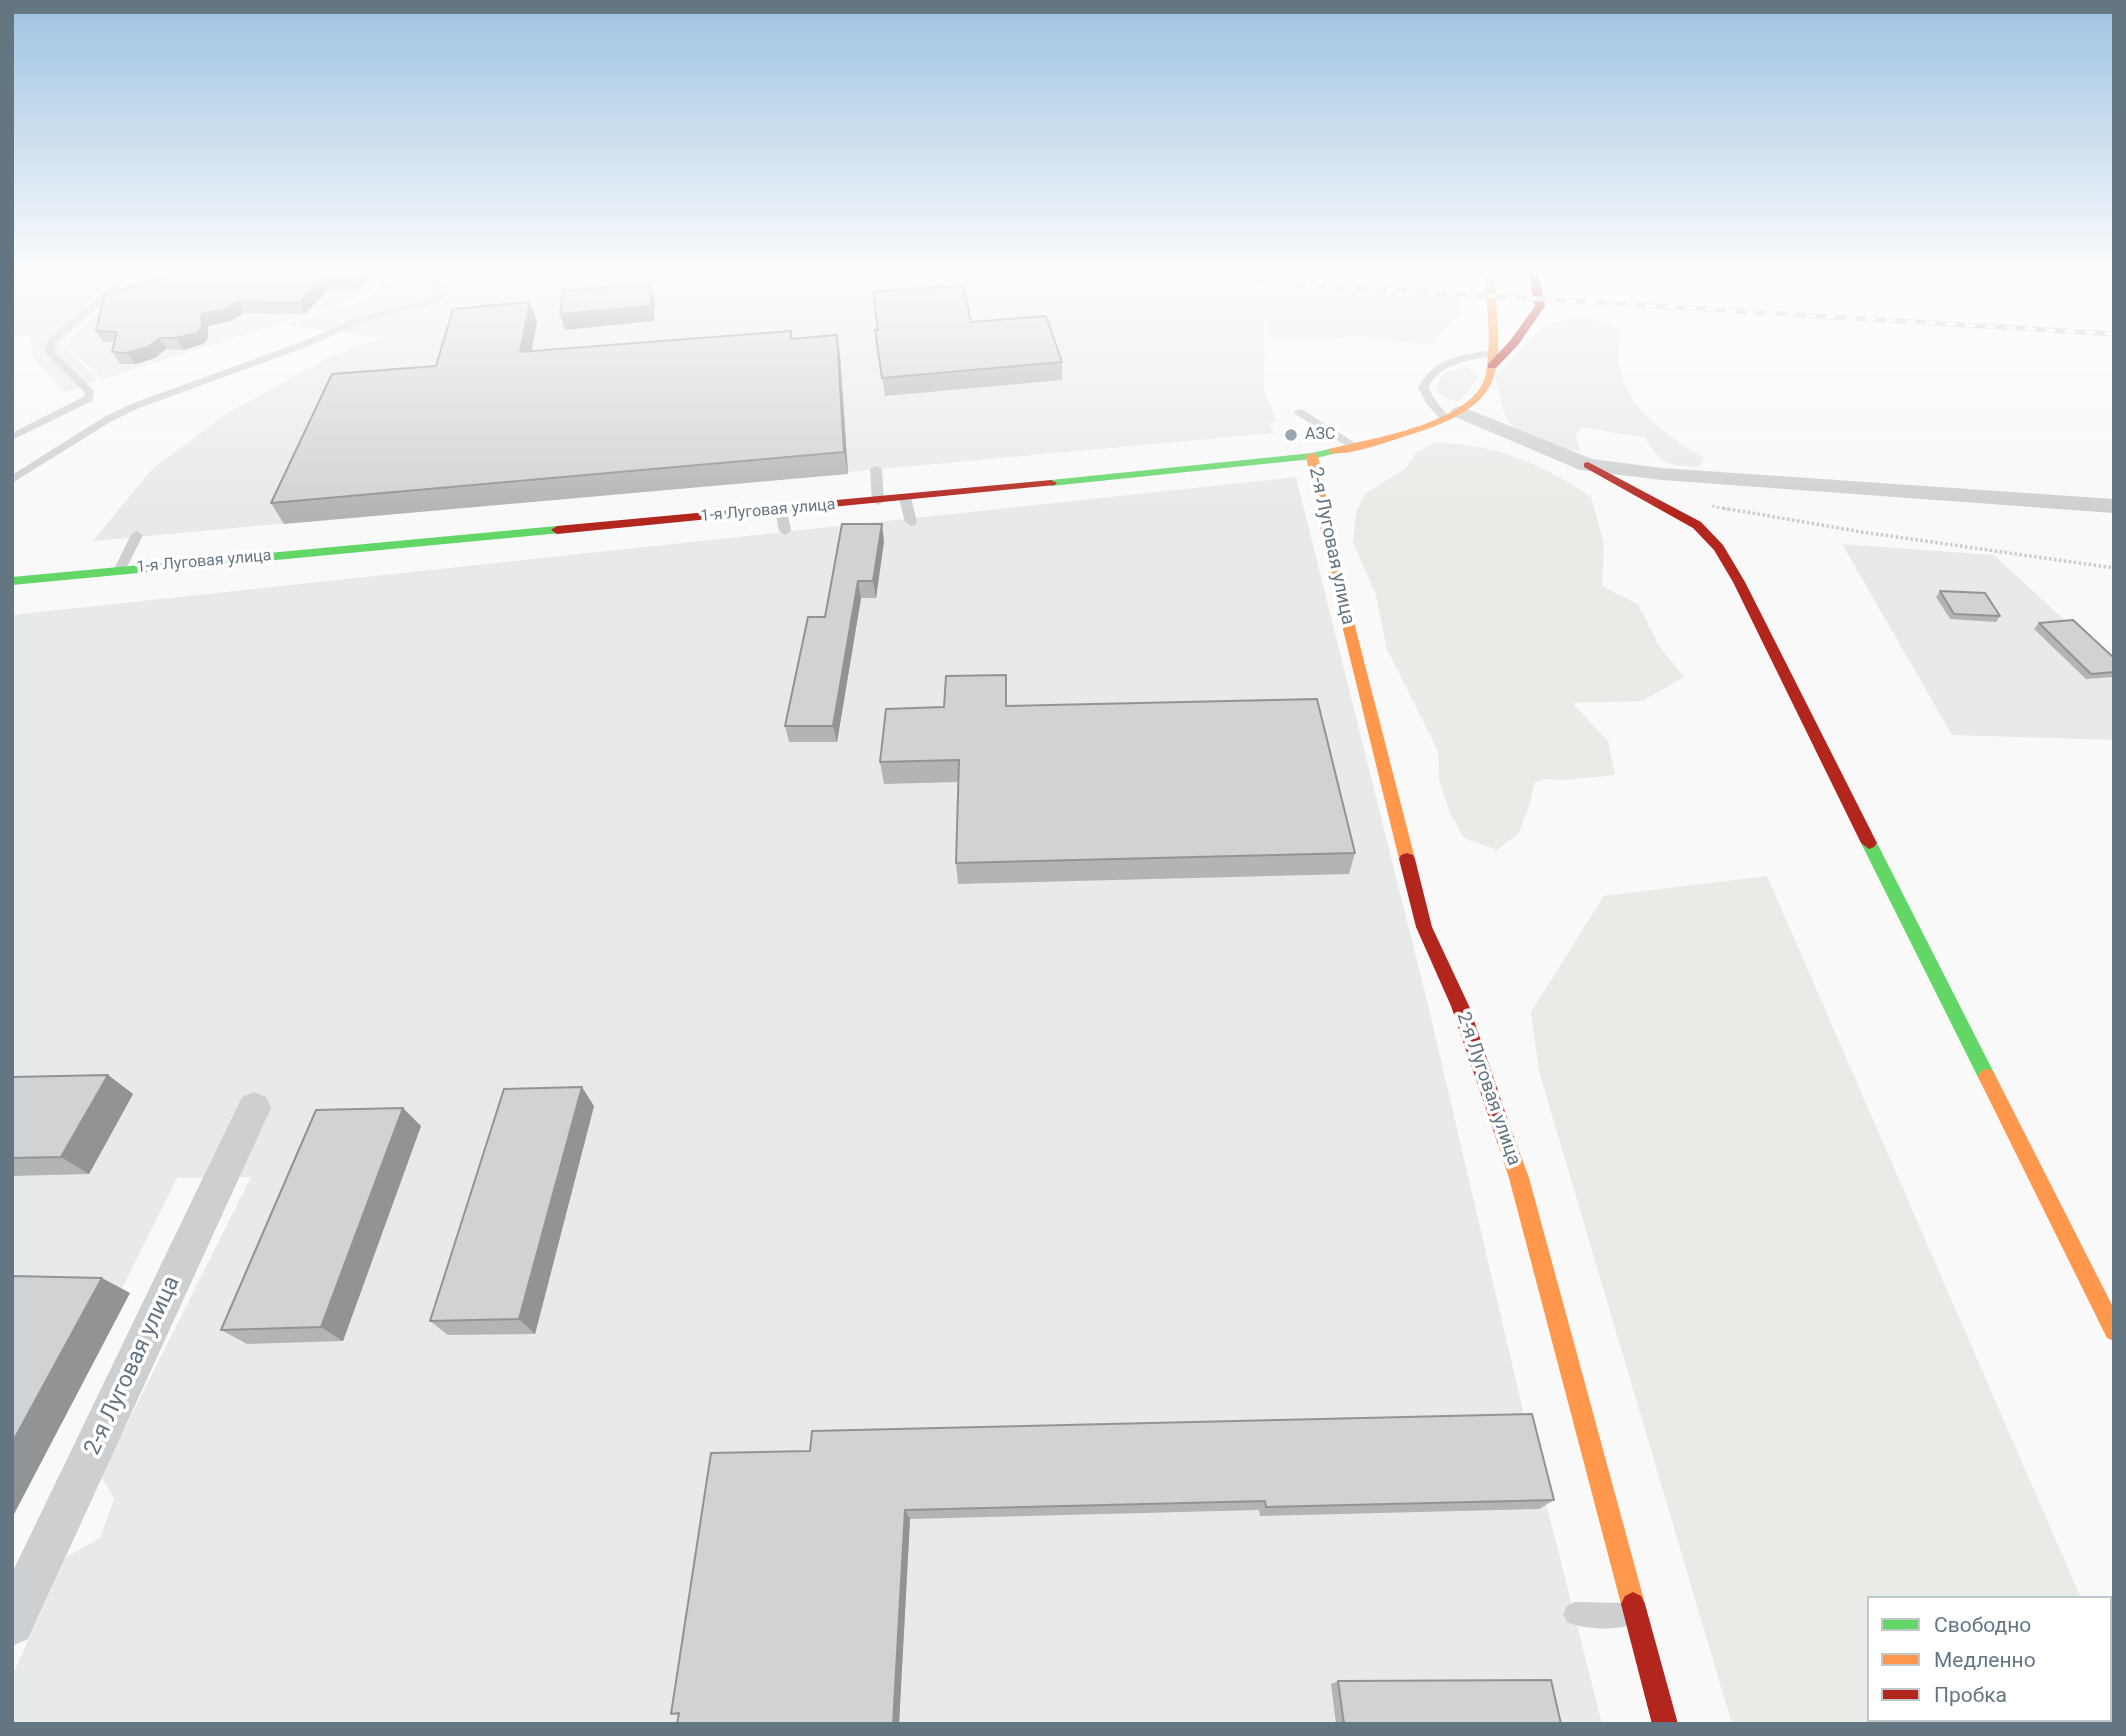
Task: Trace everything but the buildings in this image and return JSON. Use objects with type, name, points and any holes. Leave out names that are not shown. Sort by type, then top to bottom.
[{"type":"main road","points":[[1491,350],[1491,360]]},
{"type":"main road","points":[[1491,360],[1505,350]]},
{"type":"main road","name":"1-я Луговая улица","points":[[12,581],[878,501],[1312,456],[1411,432],[1453,415],[1487,387],[1491,360]]},
{"type":"main road","name":"2-я Луговая улица","points":[[1312,456],[1335,572],[1424,927],[1460,1006],[1519,1178],[1665,1724]]},
{"type":"main road","points":[[1588,465],[1697,525],[1719,548],[1745,594],[2114,1331]]},
{"type":"street","points":[[1453,415],[1588,465],[1662,474],[2114,506]]},
{"type":"street","name":"2-я Луговая улица","points":[[12,1623],[254,1108]]},
{"type":"lane","points":[[12,437],[88,399],[90,393],[49,350]]},
{"type":"lane","points":[[12,480],[108,419],[135,406],[289,350]]},
{"type":"lane","points":[[1453,415],[1430,401],[1423,387],[1430,372],[1452,360],[1491,360]]},
{"type":"lane","points":[[1299,412],[1354,446]]},
{"type":"lane","points":[[876,469],[878,501]]},
{"type":"lane","points":[[905,498],[911,522]]},
{"type":"lane","points":[[781,510],[785,531]]},
{"type":"lane","points":[[120,569],[137,535]]},
{"type":"lane","points":[[1575,1614],[1637,1615]]},
{"type":"path","points":[[1710,505],[1800,524],[1983,547],[2114,568]]},
{"type":"shaded area","points":[[31,350],[68,350],[98,380],[65,392],[32,357]]},
{"type":"shaded area","points":[[71,350],[195,350],[103,379]]},
{"type":"shaded area","points":[[348,350],[1265,350],[1264,391],[1277,422],[1269,423],[1274,433],[93,541],[152,469],[229,412]]},
{"type":"shaded area","points":[[1521,350],[1619,350],[1623,380],[1639,408],[1676,440],[1704,458],[1699,467],[1680,466],[1662,459],[1645,438],[1582,427],[1576,434],[1580,451],[1540,442],[1521,433],[1507,419],[1495,377]]},
{"type":"shaded area","points":[[1468,368],[1477,373],[1478,378],[1460,401],[1449,400],[1438,393],[1439,381],[1445,373]]},
{"type":"shaded area","points":[[1433,443],[1476,446],[1516,457],[1555,475],[1591,497],[1604,544],[1602,586],[1638,604],[1659,646],[1684,677],[1642,701],[1572,703],[1608,741],[1615,775],[1545,779],[1534,783],[1519,833],[1497,850],[1464,838],[1450,813],[1439,780],[1438,751],[1387,649],[1375,592],[1353,543],[1356,513],[1365,494],[1405,469],[1417,452]]},
{"type":"shaded area","points":[[1296,477],[1428,1005],[1527,1428],[1602,1724],[12,1724],[12,1676],[66,1557],[100,1538],[114,1499],[101,1476],[251,1177],[177,1178],[12,1509],[12,615]]},
{"type":"shaded area","points":[[1842,544],[1994,555],[2114,666],[2114,740],[1952,735]]},
{"type":"shaded area","points":[[1767,876],[2080,1596],[1867,1596],[1867,1722],[2105,1724],[1732,1724],[1539,1071],[1531,1012],[1604,896]]},
{"type":"traffic: fast","points":[[1051,483],[1312,456],[1333,451]]},
{"type":"traffic: fast","points":[[12,581],[557,530]]},
{"type":"traffic: fast","points":[[1869,843],[1987,1077]]},
{"type":"traffic: slow","points":[[1333,451],[1417,429],[1460,411],[1477,399],[1487,386],[1492,350]]},
{"type":"traffic: slow","points":[[1312,456],[1335,572],[1407,859]]},
{"type":"traffic: slow","points":[[1987,1077],[2114,1331]]},
{"type":"traffic: slow","points":[[1505,1138],[1519,1178],[1633,1604]]},
{"type":"traffic: jam","points":[[1492,366],[1507,350]]},
{"type":"traffic: jam","points":[[1588,465],[1697,525],[1719,548],[1739,582],[1869,843]]},
{"type":"traffic: jam","points":[[557,530],[1051,483]]},
{"type":"traffic: jam","points":[[1407,859],[1424,927],[1460,1006],[1505,1138]]},
{"type":"traffic: jam","points":[[1633,1604],[1665,1724]]},
{"type":"place","name":"АЗС","points":[[1291,435]]}]
